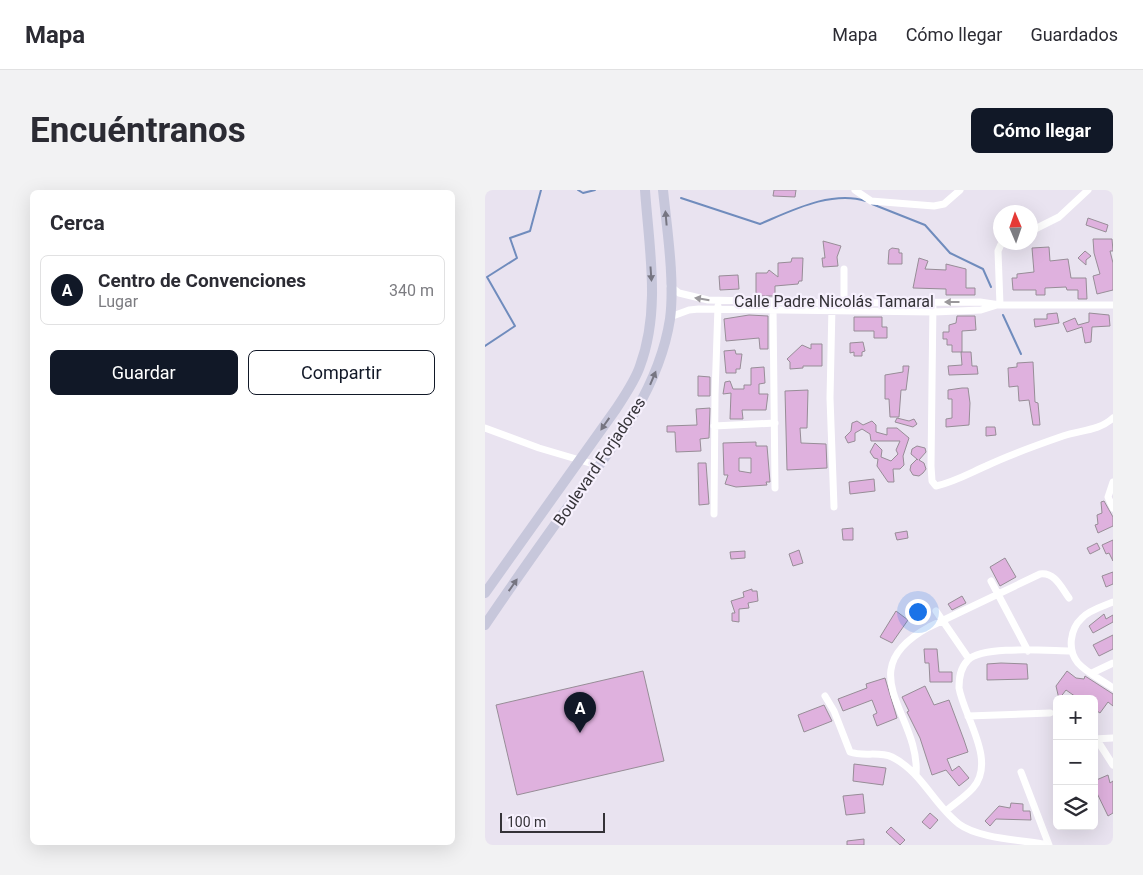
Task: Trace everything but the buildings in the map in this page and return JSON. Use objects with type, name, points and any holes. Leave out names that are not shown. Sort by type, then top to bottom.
[{"type":"main road","name":"Boulevard Forjadores","points":[[485,593],[631,387],[646,346],[653,306],[645,190]]},
{"type":"main road","name":"Boulevard Forjadores","points":[[485,625],[600,466],[651,383],[661,358],[670,317],[670,286],[663,190]]},
{"type":"street","points":[[855,190],[871,201],[934,206],[944,204],[960,190]]},
{"type":"street","points":[[1038,228],[1054,220],[1088,190]]},
{"type":"street","points":[[998,250],[1000,305]]},
{"type":"street","points":[[844,307],[845,269]]},
{"type":"street","name":"Calle Padre Nicolás Tamaral","points":[[670,286],[687,296],[718,300],[832,307]]},
{"type":"street","points":[[714,514],[714,426],[718,300]]},
{"type":"street","points":[[773,302],[775,488]]},
{"type":"street","points":[[933,302],[931,466],[932,481],[936,486],[1065,435],[1107,424],[1113,418]]},
{"type":"street","name":"Calle Padre Nicolás Tamaral","points":[[844,307],[933,302],[980,302],[1000,305],[1113,305]]},
{"type":"street","name":"Calle Padre Nicolás Tamaral","points":[[670,317],[689,310],[773,310],[844,307],[934,312],[981,310],[1000,305]]},
{"type":"street","points":[[832,307],[830,398],[834,507]]},
{"type":"street","points":[[714,426],[775,424]]},
{"type":"street","points":[[485,428],[600,466]]},
{"type":"street","points":[[1113,482],[1109,491],[1113,508]]},
{"type":"street","points":[[916,775],[917,762],[911,738],[891,687],[893,661],[898,651],[914,636],[1040,574],[1054,577],[1069,598]]},
{"type":"street","points":[[991,582],[1028,651]]},
{"type":"street","points":[[1113,602],[1083,616],[1075,626],[1071,638],[1071,652],[1078,663],[1113,688]]},
{"type":"street","points":[[936,611],[969,659]]},
{"type":"street","points":[[946,811],[973,788],[981,771],[980,754],[960,697],[959,678],[969,659],[988,651],[1071,652]]},
{"type":"street","points":[[1093,673],[1113,663]]},
{"type":"street","points":[[825,696],[834,711],[850,752],[890,756],[916,775],[960,825],[981,834],[1048,845],[1021,772]]},
{"type":"street","points":[[968,716],[1050,713]]},
{"type":"street","points":[[1098,739],[1113,738]]},
{"type":"street","points":[[1096,740],[1113,765]]},
{"type":"waterway","points":[[485,346],[515,326],[487,277],[517,258],[510,238],[530,231],[541,190]]},
{"type":"waterway","points":[[578,190],[583,193],[595,190]]},
{"type":"waterway","points":[[681,198],[760,224],[798,208],[825,200],[853,198],[866,201]]},
{"type":"waterway","points":[[872,204],[925,225],[950,253],[983,269],[991,287]]},
{"type":"waterway","points":[[1003,315],[1021,354]]},
{"type":"place","name":"Centro de Convenciones","points":[[580,733]]}]
